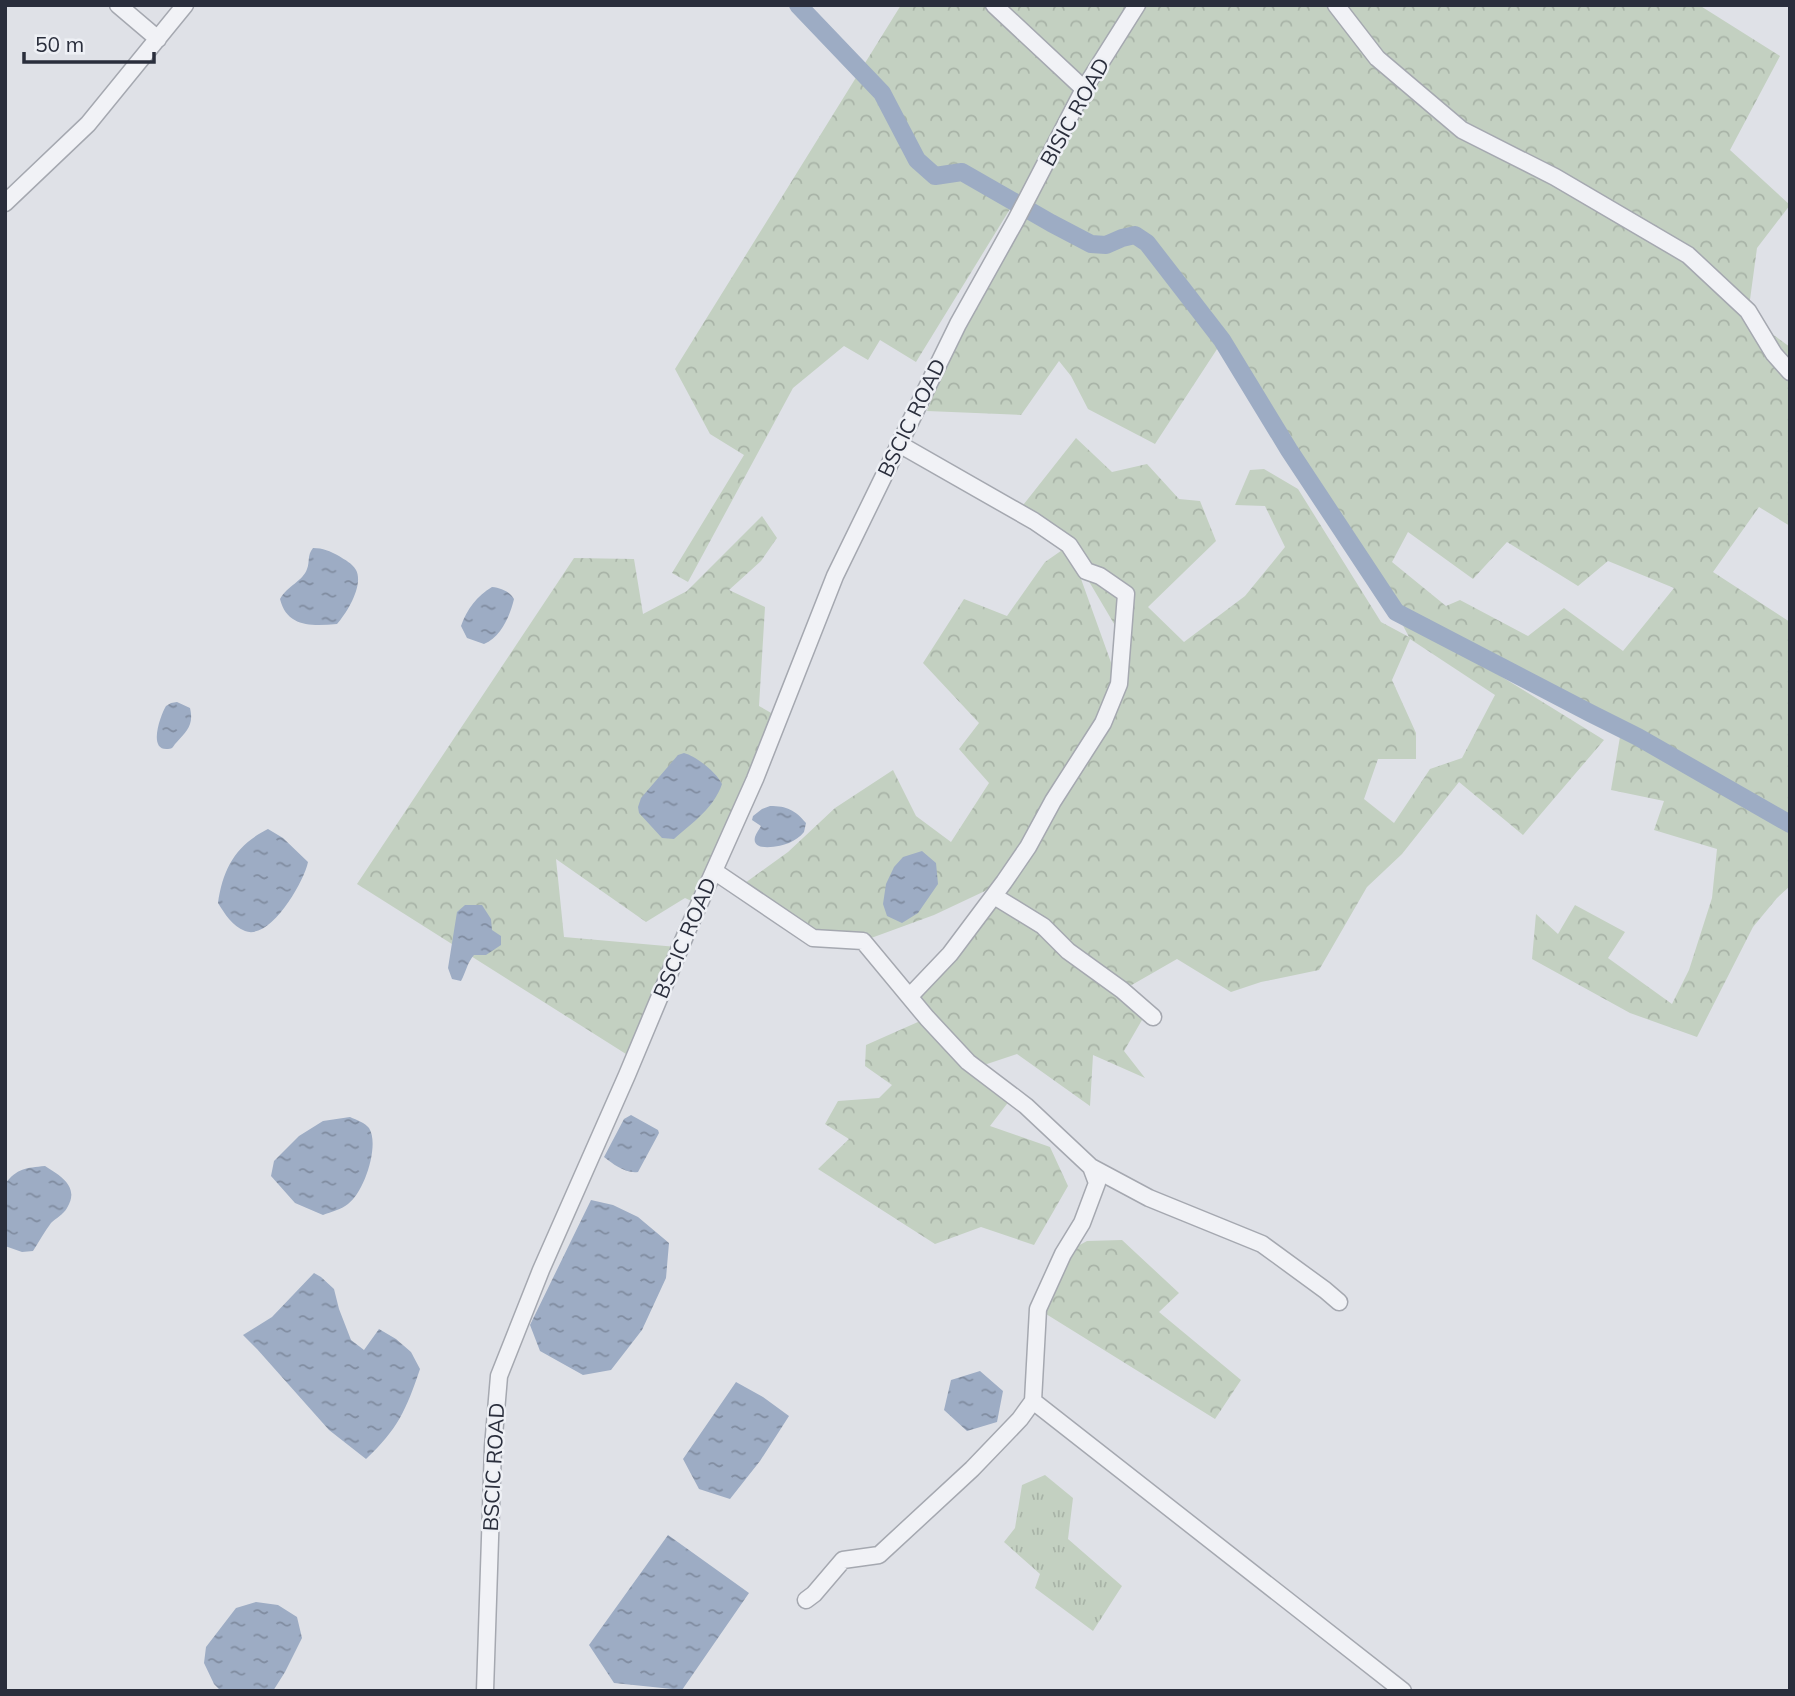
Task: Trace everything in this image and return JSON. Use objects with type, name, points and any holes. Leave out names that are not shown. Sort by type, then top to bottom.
[{"type":"street","points":[[118,5],[158,39]]},
{"type":"street","points":[[5,203],[88,124],[185,5]]},
{"type":"street","points":[[994,5],[1084,89]]},
{"type":"street","name":"BISIC ROAD","points":[[1016,220],[1084,89],[1137,5]]},
{"type":"street","points":[[1336,5],[1377,58],[1462,130],[1555,177],[1688,255],[1748,311],[1774,354],[1790,372]]},
{"type":"street","name":"BSCIC ROAD","points":[[485,1691],[493,1447],[499,1376],[541,1270],[755,779],[835,576],[958,324],[1016,220]]},
{"type":"street","points":[[899,444],[1034,521],[1069,545],[1087,571],[1100,576],[1126,594],[1119,684],[1103,723],[1053,801],[1028,847],[994,896],[950,954],[910,996]]},
{"type":"street","points":[[714,871],[813,938],[863,941],[927,1018],[968,1062],[1026,1107],[1091,1167],[1149,1198],[1262,1244],[1339,1302]]},
{"type":"street","points":[[994,896],[1043,926],[1068,951],[1122,990],[1153,1017]]},
{"type":"street","points":[[806,1600],[843,1560],[879,1555],[972,1469],[1020,1419],[1033,1401],[1038,1309],[1063,1254],[1082,1223],[1097,1183],[1091,1167]]},
{"type":"street","points":[[1033,1401],[1403,1691]]},
{"type":"green space","points":[[901,5],[1336,5],[1377,58],[1462,130],[1688,255],[1753,320],[1790,347],[1790,526],[1759,507],[1713,572],[1790,622],[1790,886],[1753,927],[1697,1037],[1630,1013],[1532,959],[1536,914],[1558,934],[1575,905],[1625,932],[1608,958],[1672,1004],[1689,970],[1712,898],[1717,849],[1654,830],[1664,801],[1611,790],[1621,731],[1408,619],[1604,740],[1523,835],[1459,782],[1402,854],[1367,887],[1319,970],[1261,982],[1231,992],[1177,959],[1123,990],[1135,1002],[1142,1020],[1124,1051],[1145,1078],[1093,1055],[1090,1106],[1017,1054],[987,1064],[977,1063],[1013,1096],[990,1126],[1050,1147],[1068,1186],[1034,1245],[981,1227],[935,1244],[818,1169],[849,1139],[825,1124],[838,1101],[879,1098],[892,1085],[865,1066],[866,1045],[927,1018],[910,996],[1002,883],[934,915],[863,941],[813,938],[745,883],[788,852],[835,808],[893,770],[916,816],[951,842],[989,783],[959,749],[979,723],[923,663],[964,599],[1007,616],[1045,562],[1068,546],[1020,509],[1076,438],[1112,472],[1147,464],[1179,499],[1200,501],[1216,541],[1148,607],[1184,642],[1245,596],[1285,547],[1265,506],[1235,505],[1250,470],[1264,469],[1298,489],[1381,622],[1409,637],[1396,612],[1289,450],[1223,340],[1155,444],[1088,409],[1071,376],[1059,361],[1021,415],[927,411],[961,327],[1082,92],[916,362],[880,340],[868,360],[844,346],[793,388],[688,582],[672,573],[744,455],[710,434],[675,369]],"holes":[[[1408,532],[1473,579],[1507,542],[1578,586],[1608,561],[1674,588],[1623,651],[1564,608],[1528,636],[1460,600],[1446,606],[1392,562]],[[1071,551],[1123,639],[1118,682]],[[1410,639],[1495,695],[1462,758],[1430,769],[1394,823],[1364,799],[1378,759],[1416,759],[1416,733],[1392,680]]]},
{"type":"green space","points":[[1343,5],[1699,5],[1780,56],[1730,150],[1790,205],[1757,248],[1749,307],[1691,250],[1464,127],[1380,56]]},
{"type":"green space","points":[[762,516],[777,538],[761,561],[729,590],[765,607],[759,706],[773,714],[696,903],[685,898],[646,922],[556,859],[564,937],[677,947],[626,1054],[357,884],[574,558],[634,559],[643,614],[687,591]]},
{"type":"green space","points":[[1122,1240],[1179,1293],[1159,1312],[1241,1380],[1215,1419],[1038,1309],[1063,1254],[1087,1241]]},
{"type":"green space","points":[[1045,1475],[1073,1498],[1068,1539],[1122,1586],[1093,1631],[1035,1588],[1040,1574],[1004,1542],[1015,1528],[1022,1485]]},
{"type":"water","points":[[313,548],[336,554],[356,570],[358,576],[350,606],[337,624],[310,625],[295,620],[283,608],[280,599],[305,573]]},
{"type":"water","points":[[492,587],[504,590],[514,599],[504,625],[484,644],[467,638],[461,626],[473,604]]},
{"type":"water","points":[[177,702],[190,708],[190,723],[172,748],[162,748],[157,738],[161,716],[166,706]]},
{"type":"water","points":[[684,753],[706,766],[722,784],[714,800],[695,821],[674,839],[662,838],[639,813],[638,807],[641,798],[678,755]]},
{"type":"water","points":[[770,806],[786,808],[798,815],[806,823],[804,832],[785,844],[774,847],[758,845],[755,837],[761,826],[752,820],[753,816]]},
{"type":"water","points":[[268,829],[283,838],[308,862],[300,883],[275,919],[255,932],[245,931],[233,923],[218,903],[220,890],[228,868],[239,850]]},
{"type":"water","points":[[922,851],[936,863],[938,884],[918,913],[902,923],[887,916],[883,904],[886,884],[894,867],[903,857]]},
{"type":"water","points":[[465,905],[482,905],[491,919],[492,930],[501,936],[501,945],[486,955],[474,955],[461,981],[452,979],[448,968],[457,912]]},
{"type":"water","points":[[631,1115],[659,1133],[638,1172],[624,1170],[604,1157],[624,1119]]},
{"type":"water","points":[[350,1117],[367,1126],[372,1136],[369,1168],[360,1190],[346,1206],[323,1215],[295,1203],[271,1176],[274,1161],[299,1136],[323,1121]]},
{"type":"water","points":[[45,1166],[62,1178],[70,1188],[67,1208],[51,1223],[33,1251],[22,1252],[5,1246],[5,1184],[22,1170]]},
{"type":"water","points":[[591,1200],[613,1205],[638,1217],[669,1243],[666,1278],[642,1330],[611,1370],[583,1375],[540,1351],[530,1325]]},
{"type":"water","points":[[314,1273],[334,1289],[351,1340],[364,1350],[379,1329],[411,1352],[420,1369],[400,1418],[366,1459],[329,1430],[243,1335],[272,1317]]},
{"type":"water","points":[[980,1371],[1003,1391],[997,1422],[967,1431],[944,1410],[951,1380]]},
{"type":"water","points":[[736,1382],[789,1416],[760,1461],[730,1499],[699,1489],[683,1459]]},
{"type":"water","points":[[668,1535],[749,1593],[682,1690],[614,1683],[589,1645]]},
{"type":"water","points":[[256,1602],[278,1605],[297,1617],[302,1638],[273,1691],[221,1691],[214,1684],[204,1663],[206,1647],[236,1608]]},
{"type":"waterway","points":[[798,5],[882,93],[917,160],[935,176],[962,172],[1091,244],[1106,245],[1135,235],[1147,243],[1222,340],[1289,450],[1396,612],[1638,737],[1790,824]]}]
